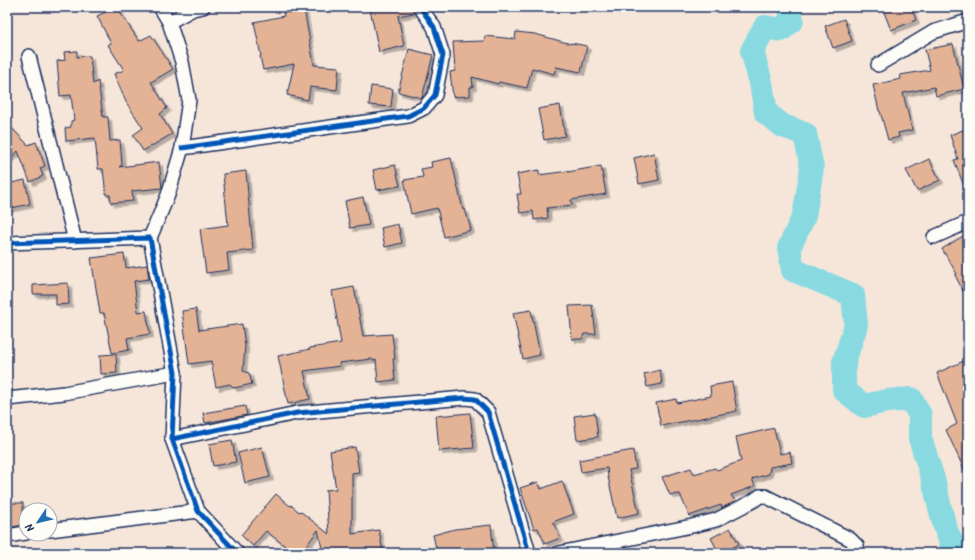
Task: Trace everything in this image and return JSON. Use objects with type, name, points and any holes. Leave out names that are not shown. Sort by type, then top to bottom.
[{"type":"street","points":[[160,7],[169,22],[182,62],[188,100],[182,148],[168,195],[150,238],[175,373],[172,439],[198,511],[237,553]]},
{"type":"street","points":[[169,22],[193,9],[203,7]]},
{"type":"street","points":[[182,148],[408,116],[424,108],[435,95],[443,55],[434,27],[420,7]]},
{"type":"street","points":[[878,65],[933,32],[968,21]]},
{"type":"street","points":[[30,56],[75,241]]},
{"type":"street","points":[[934,237],[967,223]]},
{"type":"street","points":[[7,243],[150,238]]},
{"type":"street","points":[[7,399],[64,394],[175,373]]},
{"type":"street","points":[[172,439],[297,413],[464,398],[475,399],[488,412],[529,553]]},
{"type":"street","points":[[559,553],[716,520],[760,496],[765,496],[850,539],[857,546],[858,553]]},
{"type":"street","points":[[58,529],[198,511]]},
{"type":"street","points":[[7,536],[18,534]]},
{"type":"building","points":[[118,7],[139,41],[151,35],[173,69],[151,82],[167,108],[160,114],[172,134],[143,151],[133,135],[143,128],[126,102],[114,74],[124,70],[108,45],[111,43],[97,16]]},
{"type":"building","points":[[381,7],[412,7],[414,13],[398,16],[404,46],[379,52],[370,9]]},
{"type":"building","points":[[882,7],[911,7],[916,20],[891,30]]},
{"type":"building","points":[[304,9],[314,65],[339,67],[337,90],[310,87],[308,100],[287,95],[294,64],[263,70],[254,22],[284,16],[283,13]]},
{"type":"building","points":[[844,19],[852,41],[833,48],[825,26]]},
{"type":"building","points":[[516,32],[535,34],[571,44],[587,46],[581,72],[556,67],[554,74],[532,68],[527,88],[499,82],[498,84],[472,77],[473,87],[470,87],[470,96],[453,97],[450,72],[455,71],[453,42],[484,41],[485,36],[515,39]]},
{"type":"building","points":[[953,44],[964,89],[936,96],[934,87],[903,93],[912,130],[898,133],[899,137],[888,140],[873,85],[901,79],[900,75],[930,70],[925,50]]},
{"type":"building","points":[[409,49],[433,55],[422,98],[398,92]]},
{"type":"building","points":[[77,51],[77,57],[90,56],[93,84],[98,81],[103,117],[108,117],[110,141],[120,140],[122,165],[119,167],[159,162],[162,188],[132,191],[133,201],[111,203],[110,195],[106,195],[103,169],[98,169],[95,138],[66,141],[65,128],[71,127],[71,121],[74,120],[71,95],[60,96],[57,61],[65,60],[64,52]]},
{"type":"building","points":[[371,86],[393,89],[391,107],[369,105]]},
{"type":"building","points":[[560,105],[565,136],[544,140],[538,109]]},
{"type":"building","points":[[7,123],[28,145],[36,142],[45,166],[40,168],[43,176],[30,182],[18,151],[7,161]]},
{"type":"building","points":[[968,128],[967,194],[954,160],[958,159],[950,135]]},
{"type":"building","points":[[654,153],[659,180],[639,184],[634,158]]},
{"type":"building","points":[[451,158],[463,210],[465,209],[471,230],[444,237],[437,208],[411,214],[404,180],[423,177],[421,169],[432,167],[431,162]]},
{"type":"building","points":[[929,159],[940,180],[917,191],[906,170]]},
{"type":"building","points":[[395,165],[400,186],[377,190],[373,170]]},
{"type":"building","points":[[601,166],[606,194],[571,200],[572,205],[547,208],[548,218],[534,220],[533,211],[520,213],[517,194],[521,194],[517,174],[539,170],[539,175]]},
{"type":"building","points":[[246,171],[253,250],[227,253],[229,270],[206,273],[200,229],[228,225],[223,174]]},
{"type":"building","points":[[25,180],[30,204],[7,209],[7,184]]},
{"type":"building","points":[[363,197],[369,225],[350,228],[345,201]]},
{"type":"building","points":[[398,224],[402,243],[385,247],[381,228]]},
{"type":"building","points":[[963,236],[968,244],[968,301],[955,275],[957,274],[942,249]]},
{"type":"building","points":[[124,254],[126,268],[147,265],[149,279],[134,281],[138,312],[146,311],[150,334],[127,338],[129,350],[112,353],[104,313],[100,313],[91,258]]},
{"type":"building","points":[[68,283],[69,304],[56,305],[56,294],[33,294],[33,285]]},
{"type":"building","points":[[354,287],[363,336],[392,334],[395,359],[393,359],[395,380],[378,382],[376,360],[373,361],[372,359],[339,363],[340,366],[304,371],[310,399],[288,404],[278,356],[310,348],[341,343],[332,291]]},
{"type":"building","points":[[592,305],[596,334],[584,334],[582,339],[572,339],[569,306]]},
{"type":"building","points":[[196,309],[199,330],[242,324],[245,346],[243,371],[249,373],[252,384],[234,388],[230,384],[216,387],[211,361],[189,364],[182,311]]},
{"type":"building","points":[[531,310],[540,355],[523,359],[513,313]]},
{"type":"building","points":[[116,354],[117,373],[101,374],[100,355]]},
{"type":"building","points":[[968,359],[968,478],[946,430],[957,424],[937,373]]},
{"type":"building","points":[[660,370],[662,384],[647,387],[644,374]]},
{"type":"building","points":[[732,382],[737,411],[661,426],[656,403],[676,399],[677,403],[711,396],[710,386]]},
{"type":"building","points":[[245,406],[247,415],[205,423],[203,413]]},
{"type":"building","points":[[470,413],[474,448],[439,451],[436,416]]},
{"type":"building","points":[[595,413],[598,437],[577,440],[574,416]]},
{"type":"building","points":[[774,428],[780,454],[790,452],[792,463],[770,467],[769,474],[752,479],[755,486],[731,495],[735,501],[722,508],[721,505],[689,516],[680,494],[670,495],[662,477],[691,468],[694,474],[715,468],[717,470],[741,461],[736,437]]},
{"type":"building","points":[[232,440],[236,462],[213,466],[209,444]]},
{"type":"building","points":[[262,447],[270,477],[245,483],[238,453]]},
{"type":"building","points":[[355,447],[359,472],[352,473],[352,534],[379,530],[383,553],[323,553],[318,530],[301,553],[280,553],[285,546],[266,531],[253,546],[241,535],[276,494],[329,534],[326,490],[336,489],[330,451]]},
{"type":"building","points":[[633,450],[636,469],[629,470],[639,513],[617,518],[607,468],[581,472],[579,460]]},
{"type":"building","points":[[562,481],[574,514],[553,522],[560,538],[545,544],[538,528],[534,529],[520,488],[538,482],[541,489]]},
{"type":"building","points":[[7,503],[18,503],[18,526],[7,528]]},
{"type":"building","points":[[491,525],[494,553],[437,553],[433,535],[455,529]]},
{"type":"building","points":[[730,528],[739,544],[723,553],[719,553],[711,538]]},
{"type":"waterway","points":[[790,7],[792,20],[781,30],[765,27],[752,51],[761,83],[766,113],[783,126],[805,134],[812,168],[804,216],[789,248],[793,270],[853,295],[856,325],[844,362],[844,390],[864,406],[887,401],[911,399],[920,415],[920,438],[933,479],[944,524],[952,545],[968,550]]},
{"type":"cycle path","points":[[182,148],[408,116],[424,108],[435,95],[443,55],[434,27],[420,7]]},
{"type":"cycle path","points":[[7,243],[150,238],[175,373],[172,439],[198,511],[237,553]]},
{"type":"cycle path","points":[[172,439],[297,413],[464,398],[475,399],[488,412],[529,553]]}]
